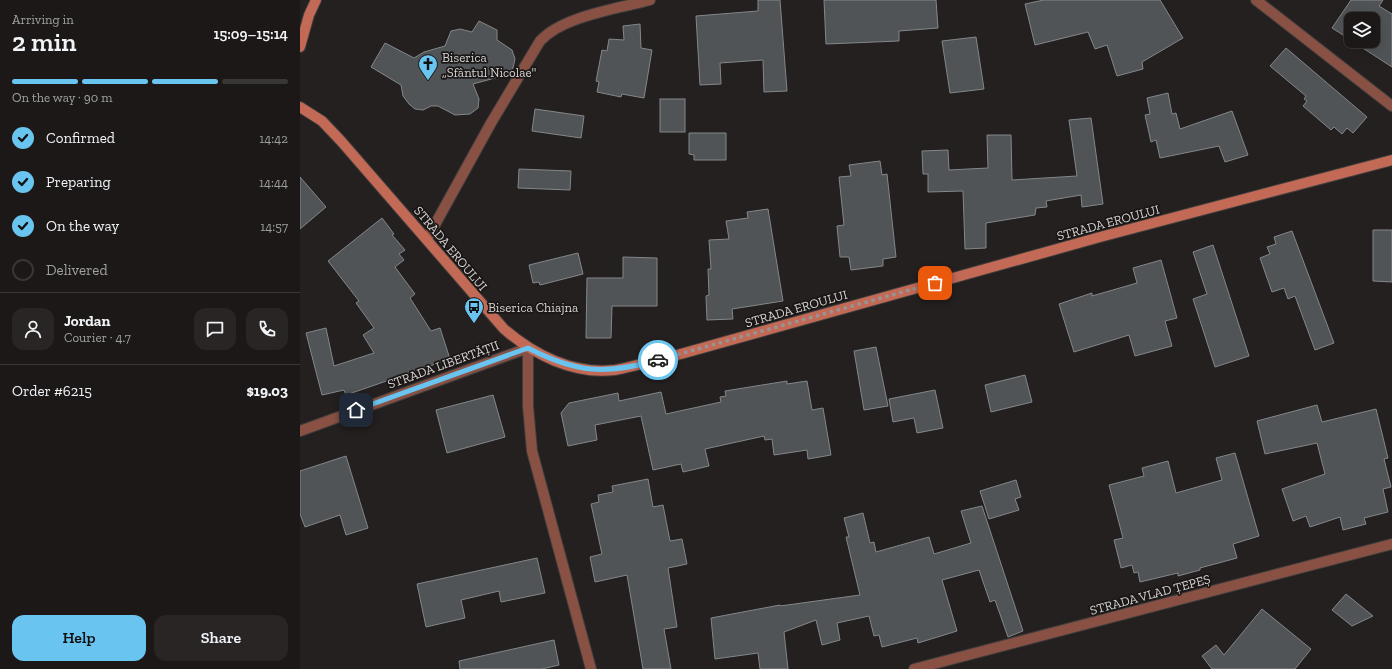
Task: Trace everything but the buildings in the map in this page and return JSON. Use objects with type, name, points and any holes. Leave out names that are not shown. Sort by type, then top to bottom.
[{"type":"main road","points":[[300,47],[307,20],[316,0]]},
{"type":"main road","name":"STRADA EROULUI","points":[[300,107],[322,122],[341,141],[504,329],[528,348],[561,363],[588,370],[614,370],[652,362],[1115,233],[1392,160]]},
{"type":"street","points":[[427,239],[519,74],[540,41],[549,32],[569,22],[650,0]]},
{"type":"street","points":[[1256,0],[1392,106]]},
{"type":"street","points":[[528,348],[528,406],[532,451],[591,669]]},
{"type":"street","name":"STRADA LIBERTĂȚII","points":[[300,431],[528,348]]},
{"type":"street","name":"STRADA VLAD ȚEPEȘ","points":[[914,669],[1392,544]]},
{"type":"way so far","points":[[658,360],[935,283]]},
{"type":"place","name":"Biserica „Sfântul Nicolae\"","points":[[428,81]]},
{"type":"place","name":"Biserica Chiajna","points":[[474,324]]},
{"type":"route","points":[[356,410],[528,348],[546,358],[568,366],[588,370],[614,370],[658,360]]}]
